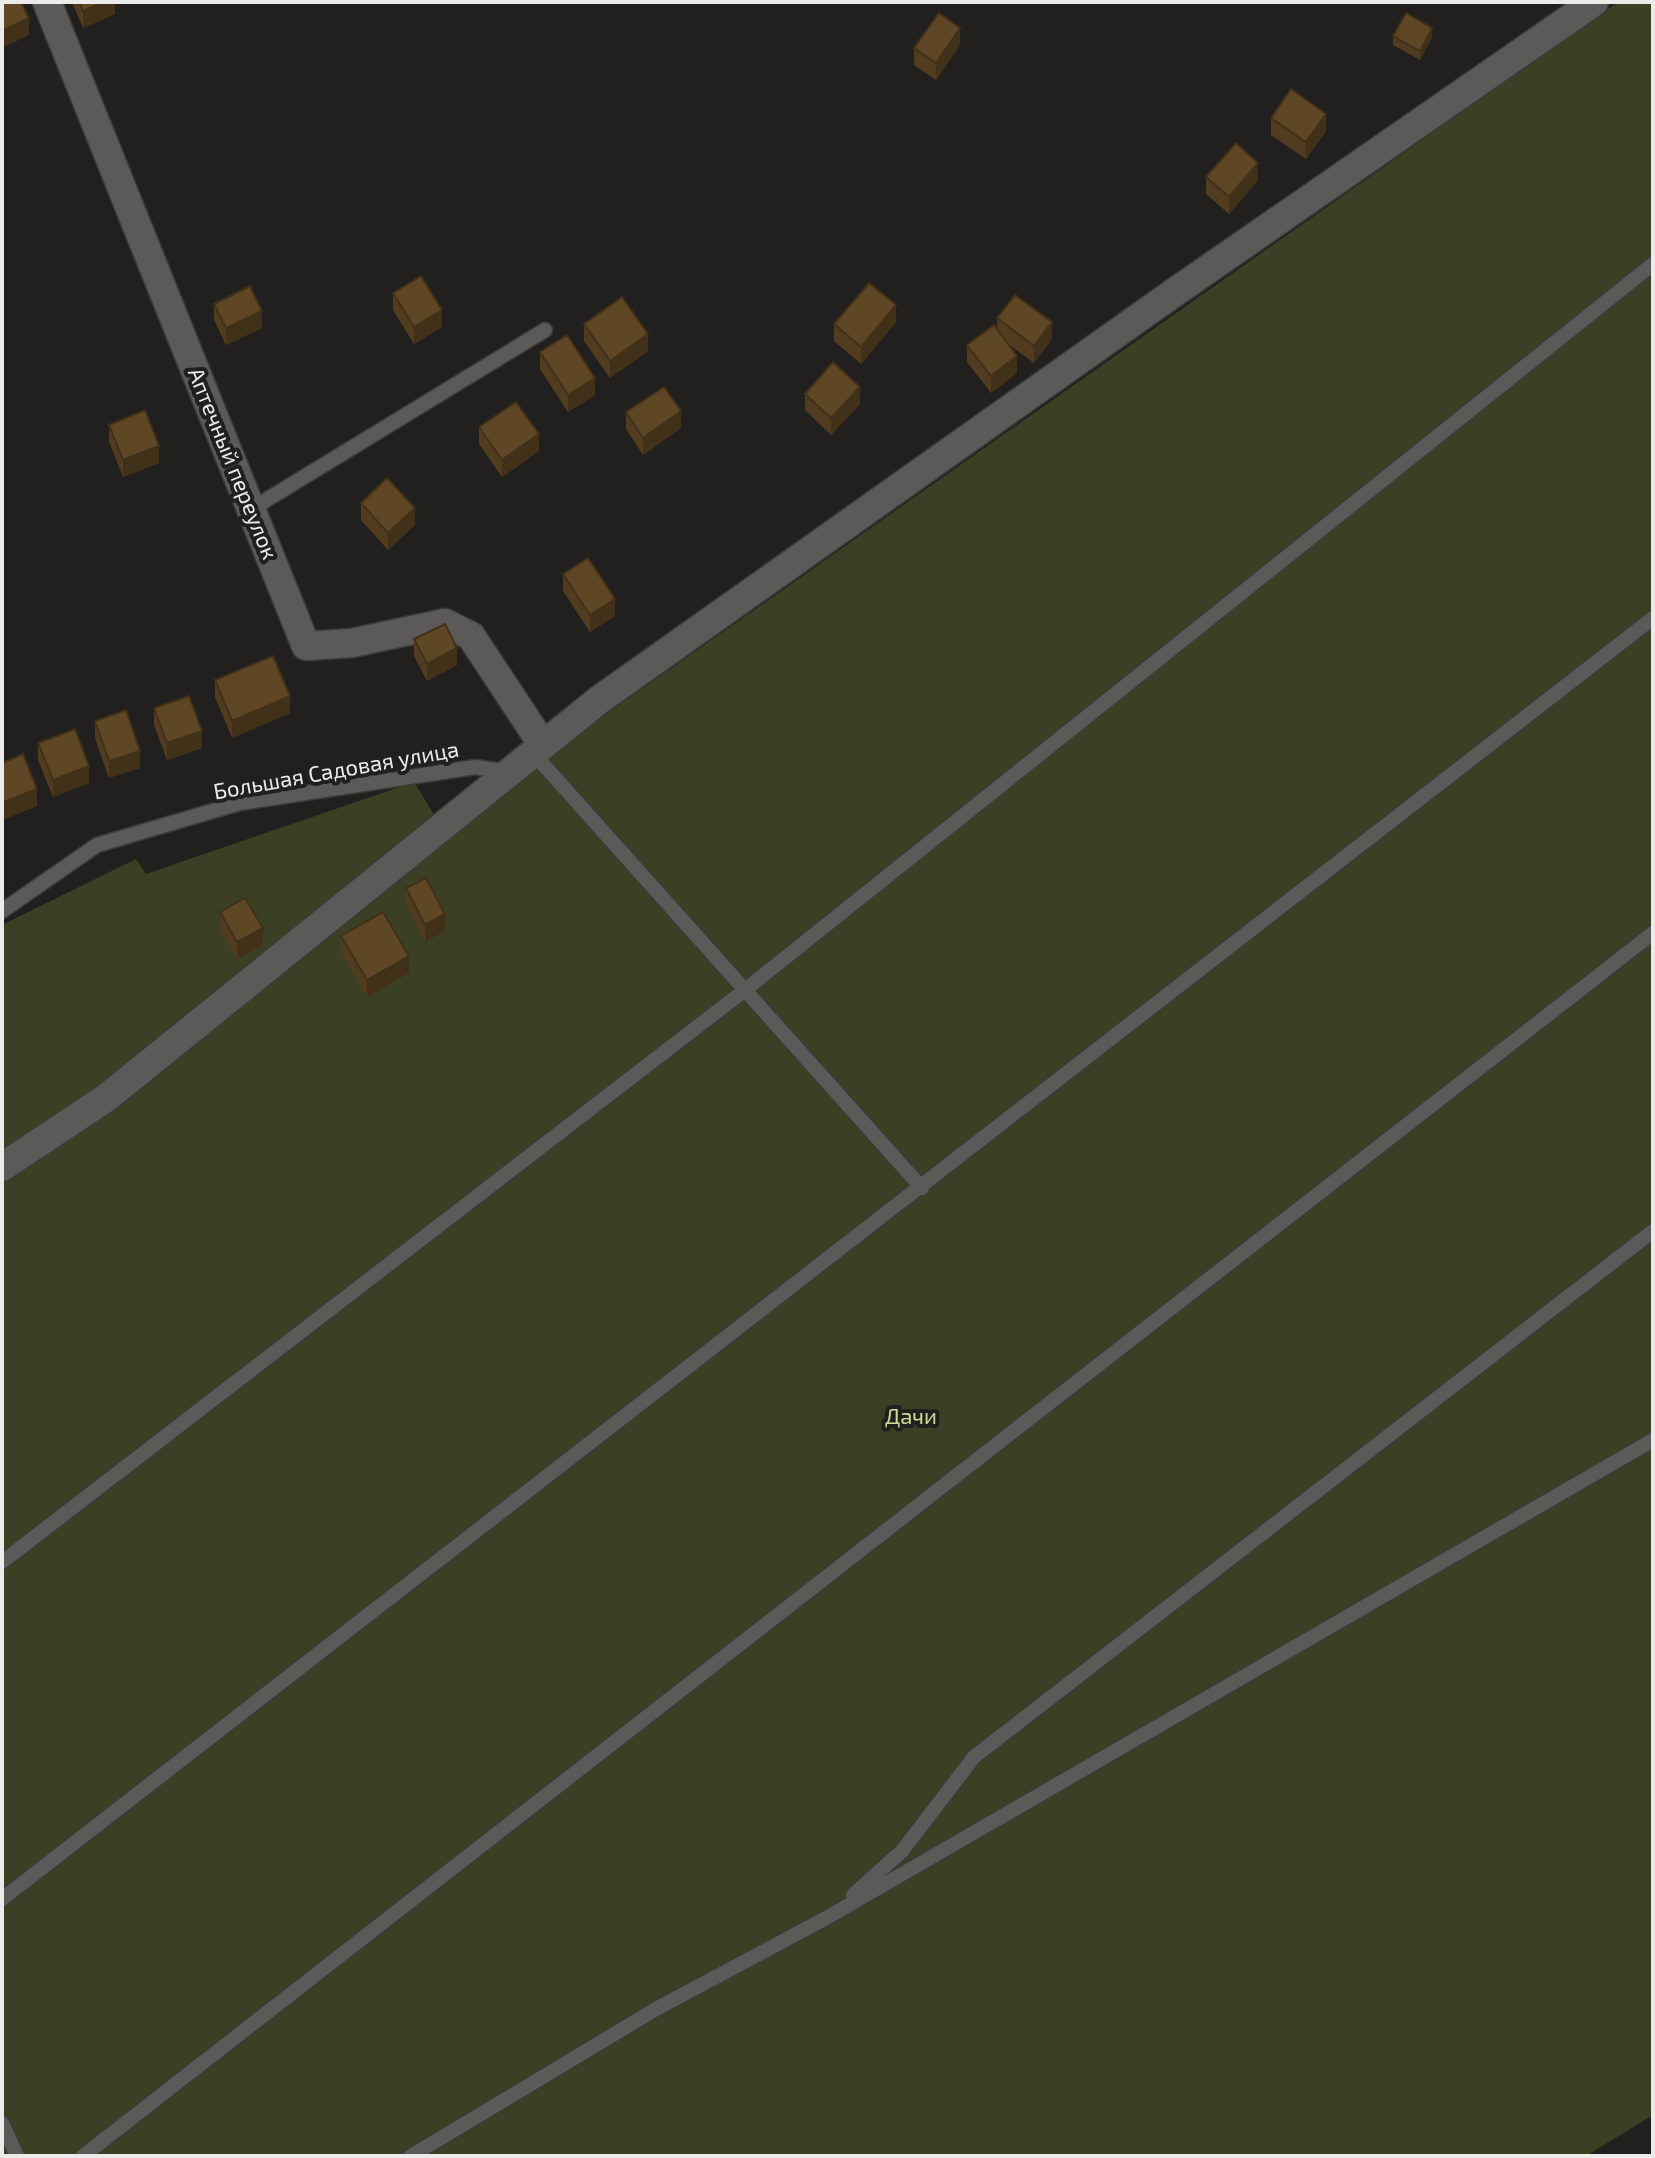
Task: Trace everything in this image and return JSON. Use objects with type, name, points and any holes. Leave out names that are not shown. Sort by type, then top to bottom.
[{"type":"street","name":"Аптечный переулок","points":[[47,2],[306,646],[352,643],[445,623],[471,636],[538,749]]},
{"type":"street","points":[[2,1167],[106,1098],[599,700],[1137,319],[1594,2]]},
{"type":"lane","points":[[2,1562],[745,990],[1653,264]]},
{"type":"lane","points":[[253,508],[545,330]]},
{"type":"lane","points":[[2,1899],[1653,618]]},
{"type":"lane","points":[[538,749],[745,990],[922,1188]]},
{"type":"lane","name":"Большая Садовая улица","points":[[2,911],[97,845],[240,803],[475,767],[509,772]]},
{"type":"lane","points":[[83,2156],[1653,933]]},
{"type":"lane","points":[[828,1917],[902,1851],[974,1757],[1653,1231]]},
{"type":"lane","points":[[411,2156],[656,2009],[828,1917],[1653,1440]]},
{"type":"lane","points":[[2,2123],[17,2156]]},
{"type":"green space","name":"Дачи","points":[[1618,2],[1653,2],[1653,2115],[1586,2156],[2,2156],[2,925],[136,859],[146,874],[414,782],[447,836],[548,755]]},
{"type":"building","points":[[2,2],[21,2],[29,18],[2,31]]},
{"type":"building","points":[[79,2],[104,2],[83,11]]},
{"type":"building","points":[[939,13],[960,28],[936,63],[914,48]]},
{"type":"building","points":[[1406,13],[1432,28],[1420,51],[1393,36]]},
{"type":"building","points":[[1291,89],[1326,114],[1306,142],[1271,118]]},
{"type":"building","points":[[1236,143],[1258,163],[1229,197],[1206,177]]},
{"type":"building","points":[[421,276],[442,310],[414,327],[393,293]]},
{"type":"building","points":[[869,283],[896,305],[861,347],[834,324]]},
{"type":"building","points":[[250,286],[262,311],[226,328],[214,304]]},
{"type":"building","points":[[1015,295],[1052,322],[1034,346],[997,318]]},
{"type":"building","points":[[622,297],[648,334],[610,361],[584,324]]},
{"type":"building","points":[[994,325],[1017,356],[991,376],[967,345]]},
{"type":"building","points":[[567,335],[595,378],[568,395],[540,352]]},
{"type":"building","points":[[833,362],[860,387],[831,418],[805,394]]},
{"type":"building","points":[[664,387],[681,411],[643,438],[626,412]]},
{"type":"building","points":[[516,402],[539,434],[502,460],[479,427]]},
{"type":"building","points":[[145,410],[159,446],[123,460],[109,425]]},
{"type":"building","points":[[387,478],[415,508],[388,533],[361,503]]},
{"type":"building","points":[[588,558],[615,599],[590,615],[563,574]]},
{"type":"building","points":[[445,624],[457,648],[427,664],[414,639]]},
{"type":"building","points":[[273,656],[290,696],[232,721],[215,680]]},
{"type":"building","points":[[189,696],[202,731],[167,743],[154,708]]},
{"type":"building","points":[[126,710],[140,751],[109,761],[95,721]]},
{"type":"building","points":[[75,729],[89,766],[53,780],[38,743]]},
{"type":"building","points":[[23,754],[37,789],[4,802],[2,763]]},
{"type":"building","points":[[426,878],[445,914],[425,925],[406,888]]},
{"type":"building","points":[[245,898],[263,928],[237,942],[220,912]]},
{"type":"building","points":[[383,912],[409,956],[367,980],[341,936]]}]
